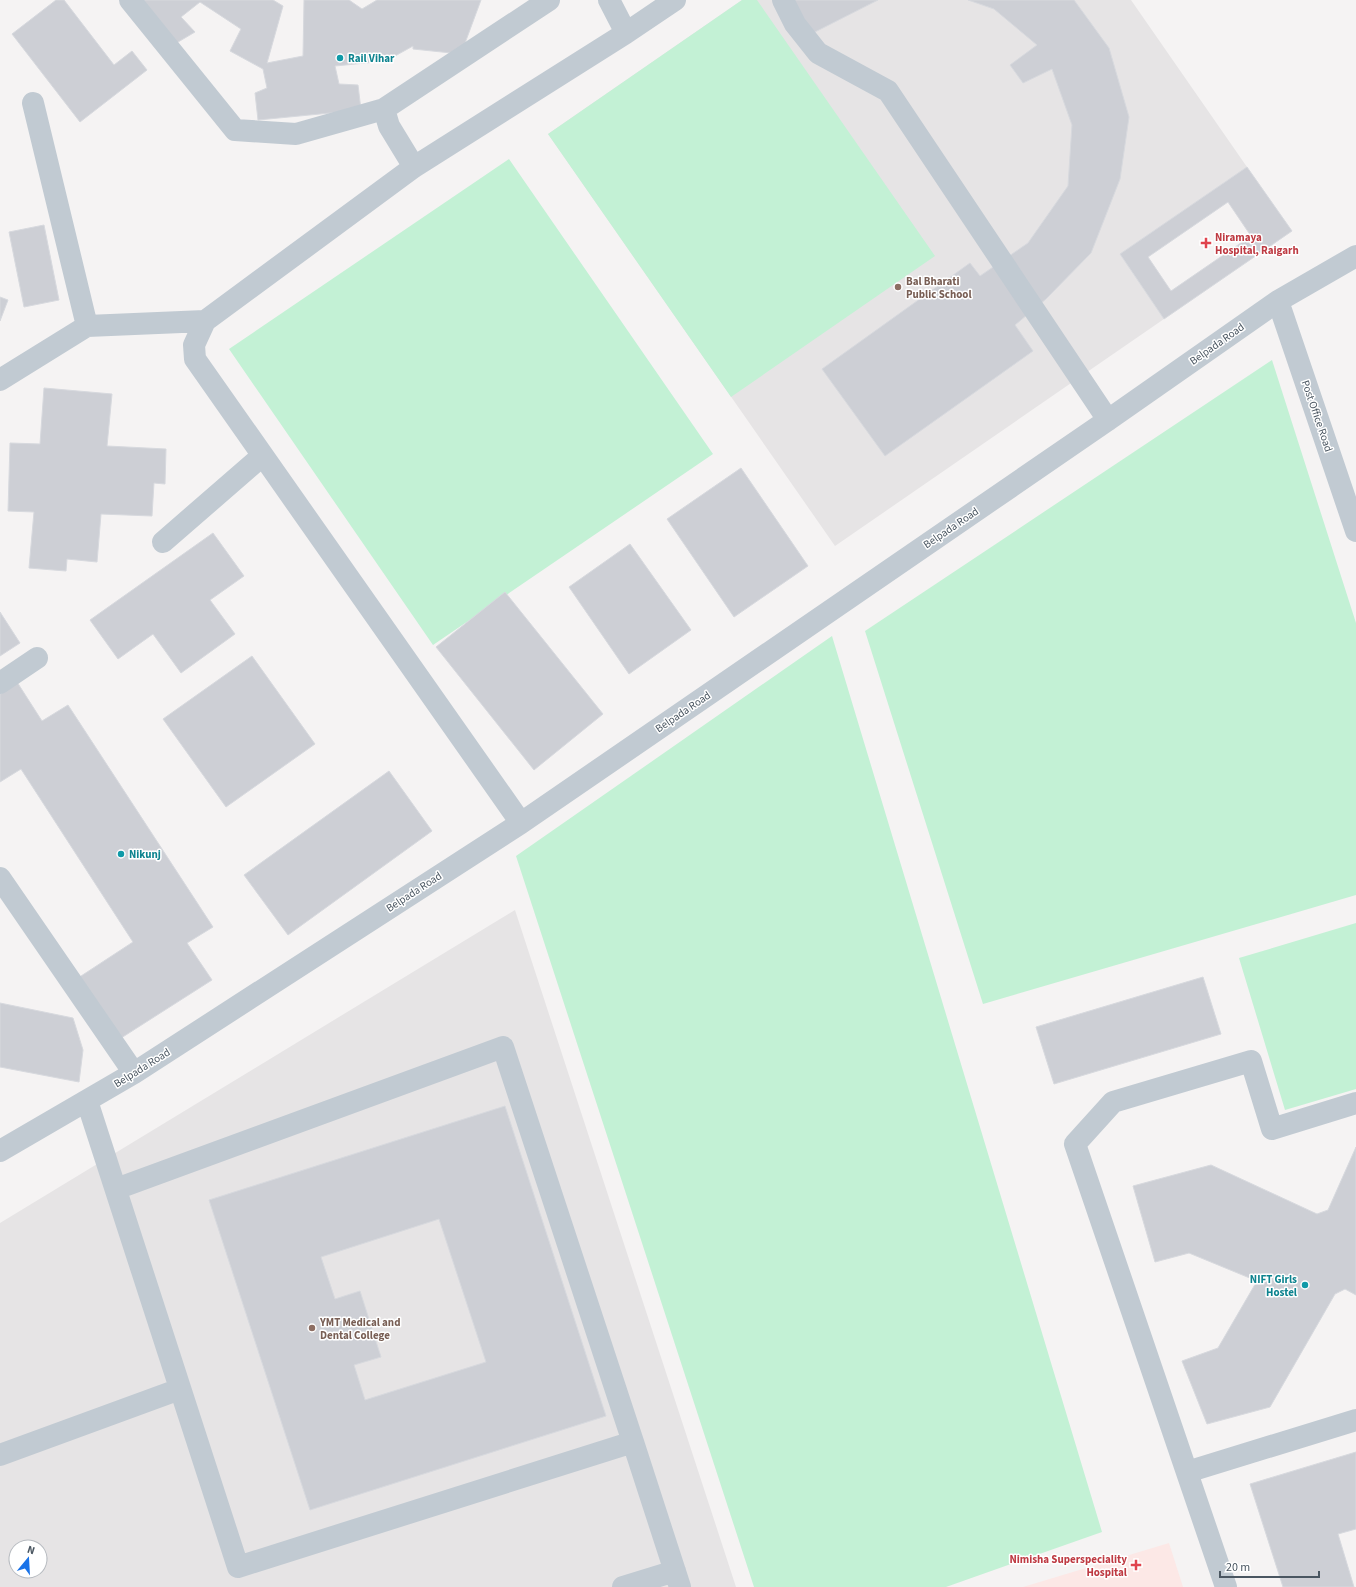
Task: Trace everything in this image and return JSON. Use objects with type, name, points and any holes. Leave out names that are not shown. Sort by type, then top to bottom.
[{"type":"street","points":[[130,0],[235,130],[296,134],[384,109],[549,0]]},
{"type":"street","points":[[609,0],[626,33]]},
{"type":"street","points":[[521,823],[195,359],[194,345],[204,321],[414,167],[626,33],[675,0]]},
{"type":"street","points":[[783,0],[795,24],[818,53],[888,91],[1108,420]]},
{"type":"street","points":[[34,103],[87,326]]},
{"type":"street","points":[[384,109],[389,126],[414,167]]},
{"type":"street","name":"Belpada Road","points":[[0,1151],[134,1073],[521,823],[1108,420],[1278,301],[1356,256]]},
{"type":"street","name":"Post Office Road","points":[[1278,301],[1356,531]]},
{"type":"street","points":[[0,380],[87,326],[204,321]]},
{"type":"street","points":[[163,542],[262,456]]},
{"type":"street","points":[[0,684],[37,658]]},
{"type":"street","points":[[0,878],[134,1073]]},
{"type":"street","points":[[116,1189],[504,1047],[678,1579],[623,1587]]},
{"type":"street","points":[[1226,1587],[1075,1144],[1113,1102],[1251,1061],[1272,1129],[1356,1103]]},
{"type":"street","points":[[87,1101],[238,1567],[633,1442]]},
{"type":"street","points":[[0,1455],[180,1389]]},
{"type":"street","points":[[1187,1472],[1356,1420]]},
{"type":"shaded area","name":"Bal Bharati Public School","points":[[742,0],[1131,0],[1247,167],[1120,254],[1164,319],[835,546],[548,134]]},
{"type":"shaded area","points":[[515,910],[736,1587],[0,1587],[0,1223]]},
{"type":"shaded area","name":"Nimisha Superspeciality Hospital","points":[[1169,1543],[1183,1587],[1023,1587]]},
{"type":"green space","points":[[742,0],[757,0],[935,256],[731,397],[548,134]]},
{"type":"green space","points":[[509,159],[713,454],[433,645],[229,349]]},
{"type":"green space","points":[[1272,360],[1356,623],[1356,895],[983,1004],[865,631]]},
{"type":"green space","points":[[832,636],[1102,1532],[946,1587],[754,1587],[516,856]]},
{"type":"green space","points":[[1356,923],[1356,1089],[1285,1110],[1239,958]]},
{"type":"building","points":[[56,0],[64,0],[114,65],[132,51],[147,70],[80,122],[12,34]]},
{"type":"building","name":"Rail Vihar","points":[[137,0],[273,0],[283,6],[267,63],[303,56],[304,0],[349,0],[362,9],[377,0],[481,0],[461,54],[413,49],[413,46],[386,61],[335,66],[339,84],[358,85],[361,110],[258,120],[255,93],[267,88],[263,69],[230,51],[241,29],[200,2],[181,17],[195,32],[173,45]]},
{"type":"building","points":[[790,0],[878,0],[813,33]]},
{"type":"building","points":[[968,0],[1074,0],[1109,48],[1129,117],[1120,179],[1091,253],[1046,299],[1015,325],[1033,351],[885,456],[822,369],[970,263],[980,276],[1028,243],[1068,186],[1072,125],[1052,69],[1023,83],[1010,65],[1037,45],[994,9]]},
{"type":"building","name":"Niramaya Hospital, Raigarh","points":[[1247,167],[1292,231],[1164,319],[1120,254]]},
{"type":"building","points":[[1228,202],[1251,236],[1171,291],[1148,257]]},
{"type":"building","points":[[44,225],[59,300],[24,307],[9,232]]},
{"type":"building","points":[[0,297],[8,300],[0,321]]},
{"type":"building","points":[[44,388],[112,394],[107,446],[166,449],[165,484],[154,483],[152,516],[101,514],[97,562],[67,559],[66,571],[29,568],[34,512],[8,511],[10,443],[40,444]]},
{"type":"building","points":[[741,468],[808,566],[734,617],[667,519]]},
{"type":"building","points":[[213,533],[244,576],[210,600],[235,634],[181,673],[153,634],[118,659],[90,620]]},
{"type":"building","points":[[630,544],[691,630],[629,674],[569,587]]},
{"type":"building","points":[[505,592],[603,714],[534,770],[436,647]]},
{"type":"building","points":[[0,612],[20,643],[0,656]]},
{"type":"building","points":[[252,656],[315,744],[226,807],[163,719]]},
{"type":"building","name":"Nikunj","points":[[17,682],[42,721],[68,705],[213,927],[187,943],[212,980],[118,1040],[78,978],[133,942],[21,769],[0,782],[0,694]]},
{"type":"building","points":[[389,771],[432,831],[288,935],[244,875]]},
{"type":"building","points":[[1203,977],[1221,1034],[1054,1084],[1036,1027]]},
{"type":"building","points":[[0,1003],[73,1018],[83,1050],[79,1082],[0,1067]]},
{"type":"building","name":"YMT Medical and Dental College","points":[[505,1106],[606,1416],[310,1510],[209,1200]],"holes":[[[439,1219],[486,1362],[365,1400],[354,1365],[381,1357],[360,1291],[335,1299],[321,1257]]]},
{"type":"building","name":"NIFT Girls Hostel","points":[[1356,1147],[1356,1295],[1345,1289],[1335,1294],[1270,1407],[1207,1424],[1182,1361],[1218,1348],[1257,1281],[1189,1253],[1155,1262],[1133,1186],[1211,1165],[1317,1214],[1328,1210]]},
{"type":"building","points":[[1356,1452],[1356,1529],[1338,1534],[1354,1587],[1283,1587],[1250,1484]]},
{"type":"place","name":"Rail Vihar","points":[[340,58]]},
{"type":"place","name":"Niramaya Hospital, Raigarh","points":[[1206,243]]},
{"type":"place","name":"Bal Bharati Public School","points":[[898,287]]},
{"type":"place","name":"Nikunj","points":[[121,854]]},
{"type":"place","name":"NIFT Girls Hostel","points":[[1305,1285]]},
{"type":"place","name":"YMT Medical and Dental College","points":[[312,1328]]},
{"type":"place","name":"Nimisha Superspeciality Hospital","points":[[1136,1565]]}]
